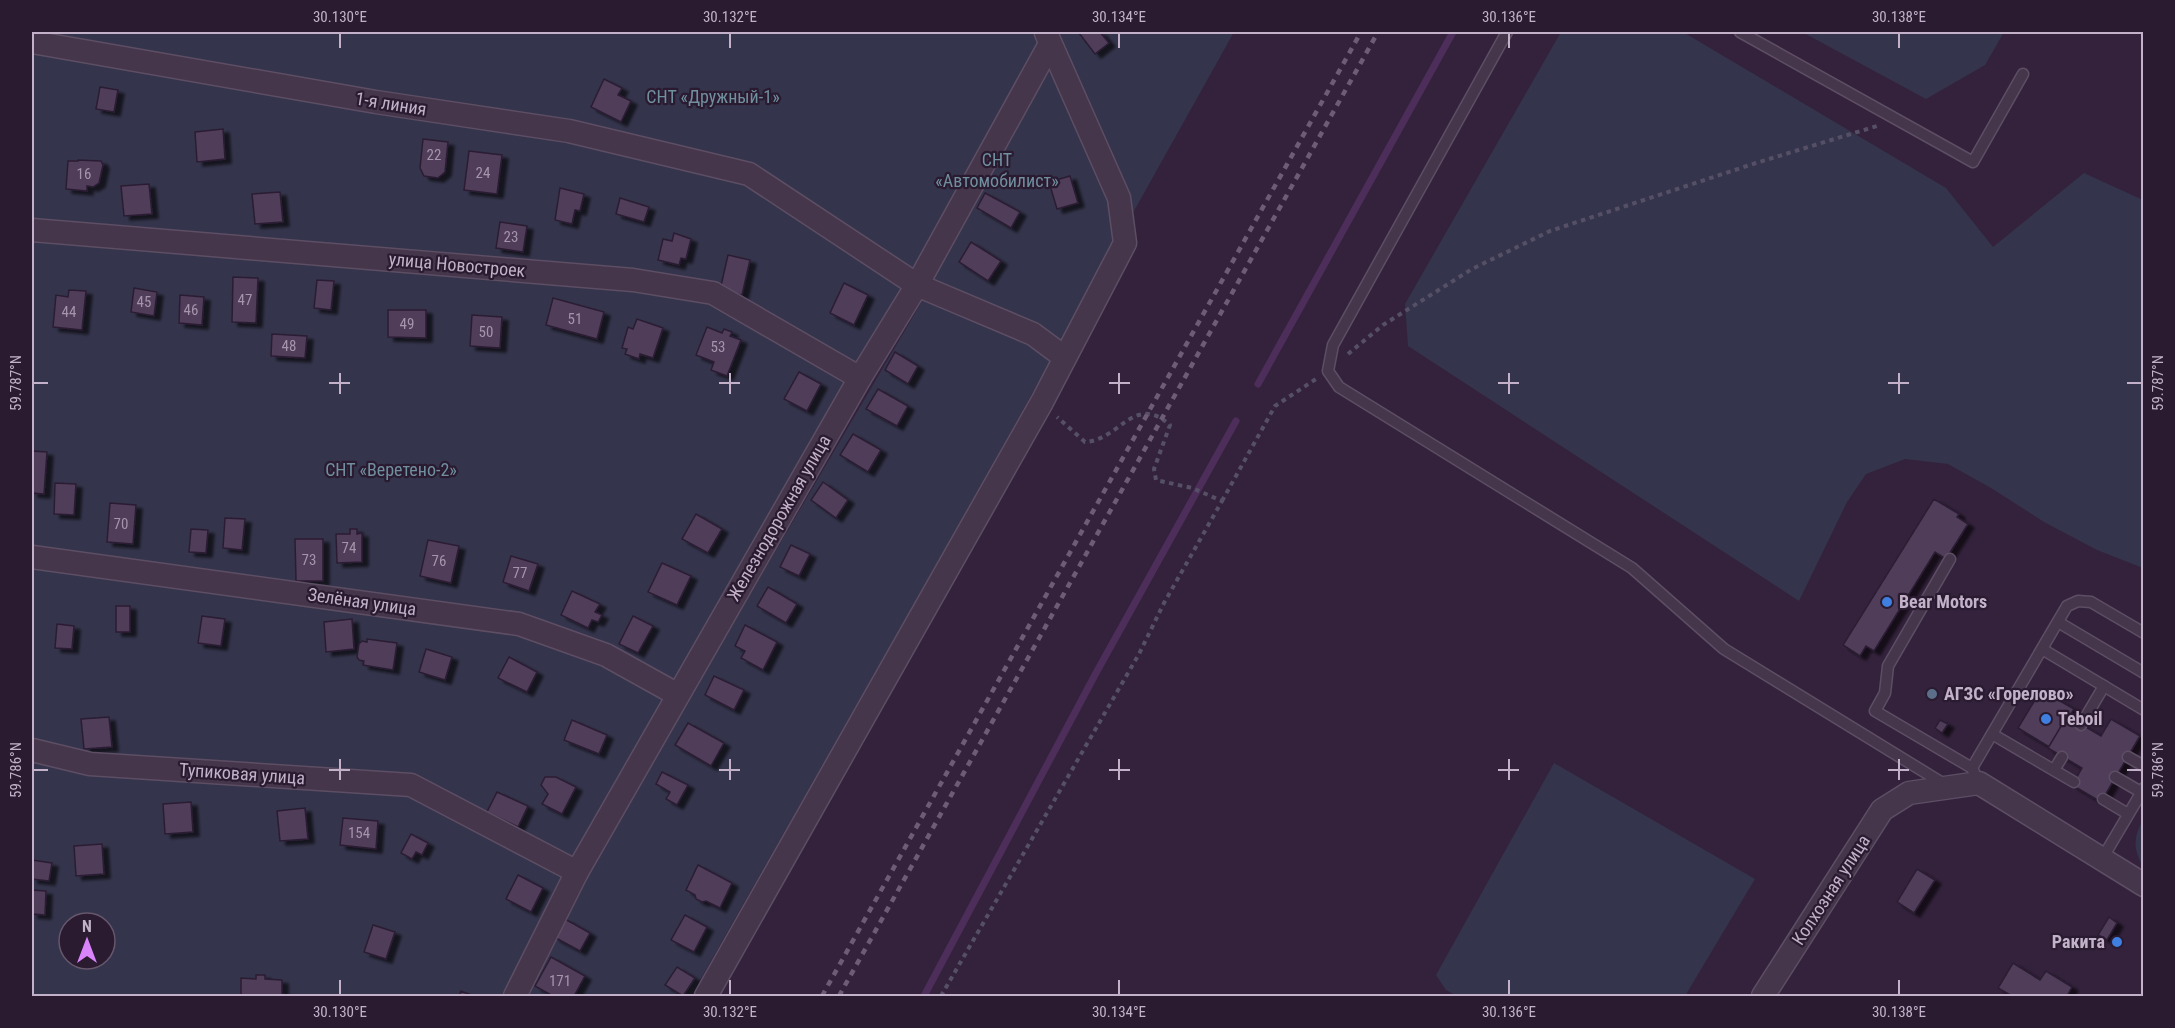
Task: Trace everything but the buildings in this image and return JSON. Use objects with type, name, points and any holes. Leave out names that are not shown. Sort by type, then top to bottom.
[{"type":"street","name":"Железнодорожная улица","points":[[515,996],[577,872],[860,378],[917,285],[1048,38]]},
{"type":"street","points":[[706,996],[1041,402],[1125,243],[1119,198],[1048,38]]},
{"type":"street","name":"1-я линия","points":[[32,42],[375,102],[569,131],[749,174],[917,285]]},
{"type":"street","name":"улица Новостроек","points":[[32,230],[633,280],[713,293],[860,378]]},
{"type":"street","points":[[917,285],[1033,334],[1064,357]]},
{"type":"street","name":"Зелёная улица","points":[[32,557],[519,624],[606,655],[678,696]]},
{"type":"street","name":"Тупиковая улица","points":[[32,750],[90,764],[411,785],[577,872]]},
{"type":"street","points":[[1949,788],[1976,776],[2144,885]]},
{"type":"street","name":"Колхозная улица","points":[[1763,996],[1882,810],[1909,793],[1949,788]]},
{"type":"lane","points":[[1507,32],[1333,345],[1328,371],[1339,387],[1632,568],[1724,650],[1949,788]]},
{"type":"lane","points":[[1740,32],[1973,162],[2023,74]]},
{"type":"lane","points":[[1950,560],[1888,666],[1885,693],[1875,711],[1976,776],[1992,734],[2067,606],[2078,601],[2091,602],[2144,633]]},
{"type":"lane","points":[[2058,622],[2144,673]]},
{"type":"lane","points":[[2042,650],[2144,710]]},
{"type":"lane","points":[[2081,725],[2104,686]]},
{"type":"lane","points":[[1992,734],[2074,782]]},
{"type":"lane","points":[[2054,770],[2062,757]]},
{"type":"lane","points":[[2128,757],[2144,766]]},
{"type":"lane","points":[[2102,859],[2142,790],[2115,777]]},
{"type":"lane","points":[[2103,799],[2128,814]]},
{"type":"path","points":[[941,996],[1139,654],[1164,603],[1275,406],[1328,371],[1393,319],[1472,269],[1550,231],[1756,163],[1898,120]]},
{"type":"path","points":[[1041,402],[1084,442],[1094,441],[1135,415],[1148,412],[1162,418],[1170,425],[1154,469],[1156,480],[1192,488],[1222,501]]},
{"type":"green space","name":"СНТ «Веретено-2»","points":[[32,32],[1234,32],[953,535],[691,996],[521,996],[574,895],[921,303],[918,286],[515,996],[32,996]]},
{"type":"green space","points":[[1561,32],[1683,32],[1946,188],[1993,247],[2084,173],[2143,200],[2143,568],[2097,550],[2044,522],[1948,464],[1905,459],[1866,474],[1847,502],[1799,601],[1408,346],[1405,304]]},
{"type":"green space","points":[[1802,32],[2004,32],[1985,65],[1926,99]]},
{"type":"green space","points":[[1554,763],[1755,879],[1685,996],[1457,996],[1446,990],[1436,975]]},
{"type":"green space","points":[[2143,820],[2143,866],[2137,854],[2136,838]]},
{"type":"waterway","points":[[1258,384],[1453,32]]},
{"type":"waterway","points":[[924,996],[1096,673],[1236,421]]},
{"type":"railway","points":[[822,996],[1361,32]]},
{"type":"railway","points":[[839,996],[1378,32]]},
{"type":"place","name":"Bear Motors","points":[[1887,602]]},
{"type":"place","name":"АГЗС «Горелово»","points":[[1932,694]]},
{"type":"place","name":"Teboil","points":[[2046,719]]},
{"type":"place","name":"Ракита","points":[[2117,942]]},
{"type":"park label","name":"СНТ «Дружный-1»","points":[[713,97]]},
{"type":"park label","name":"СНТ «Автомобилист»","points":[[997,170]]}]
